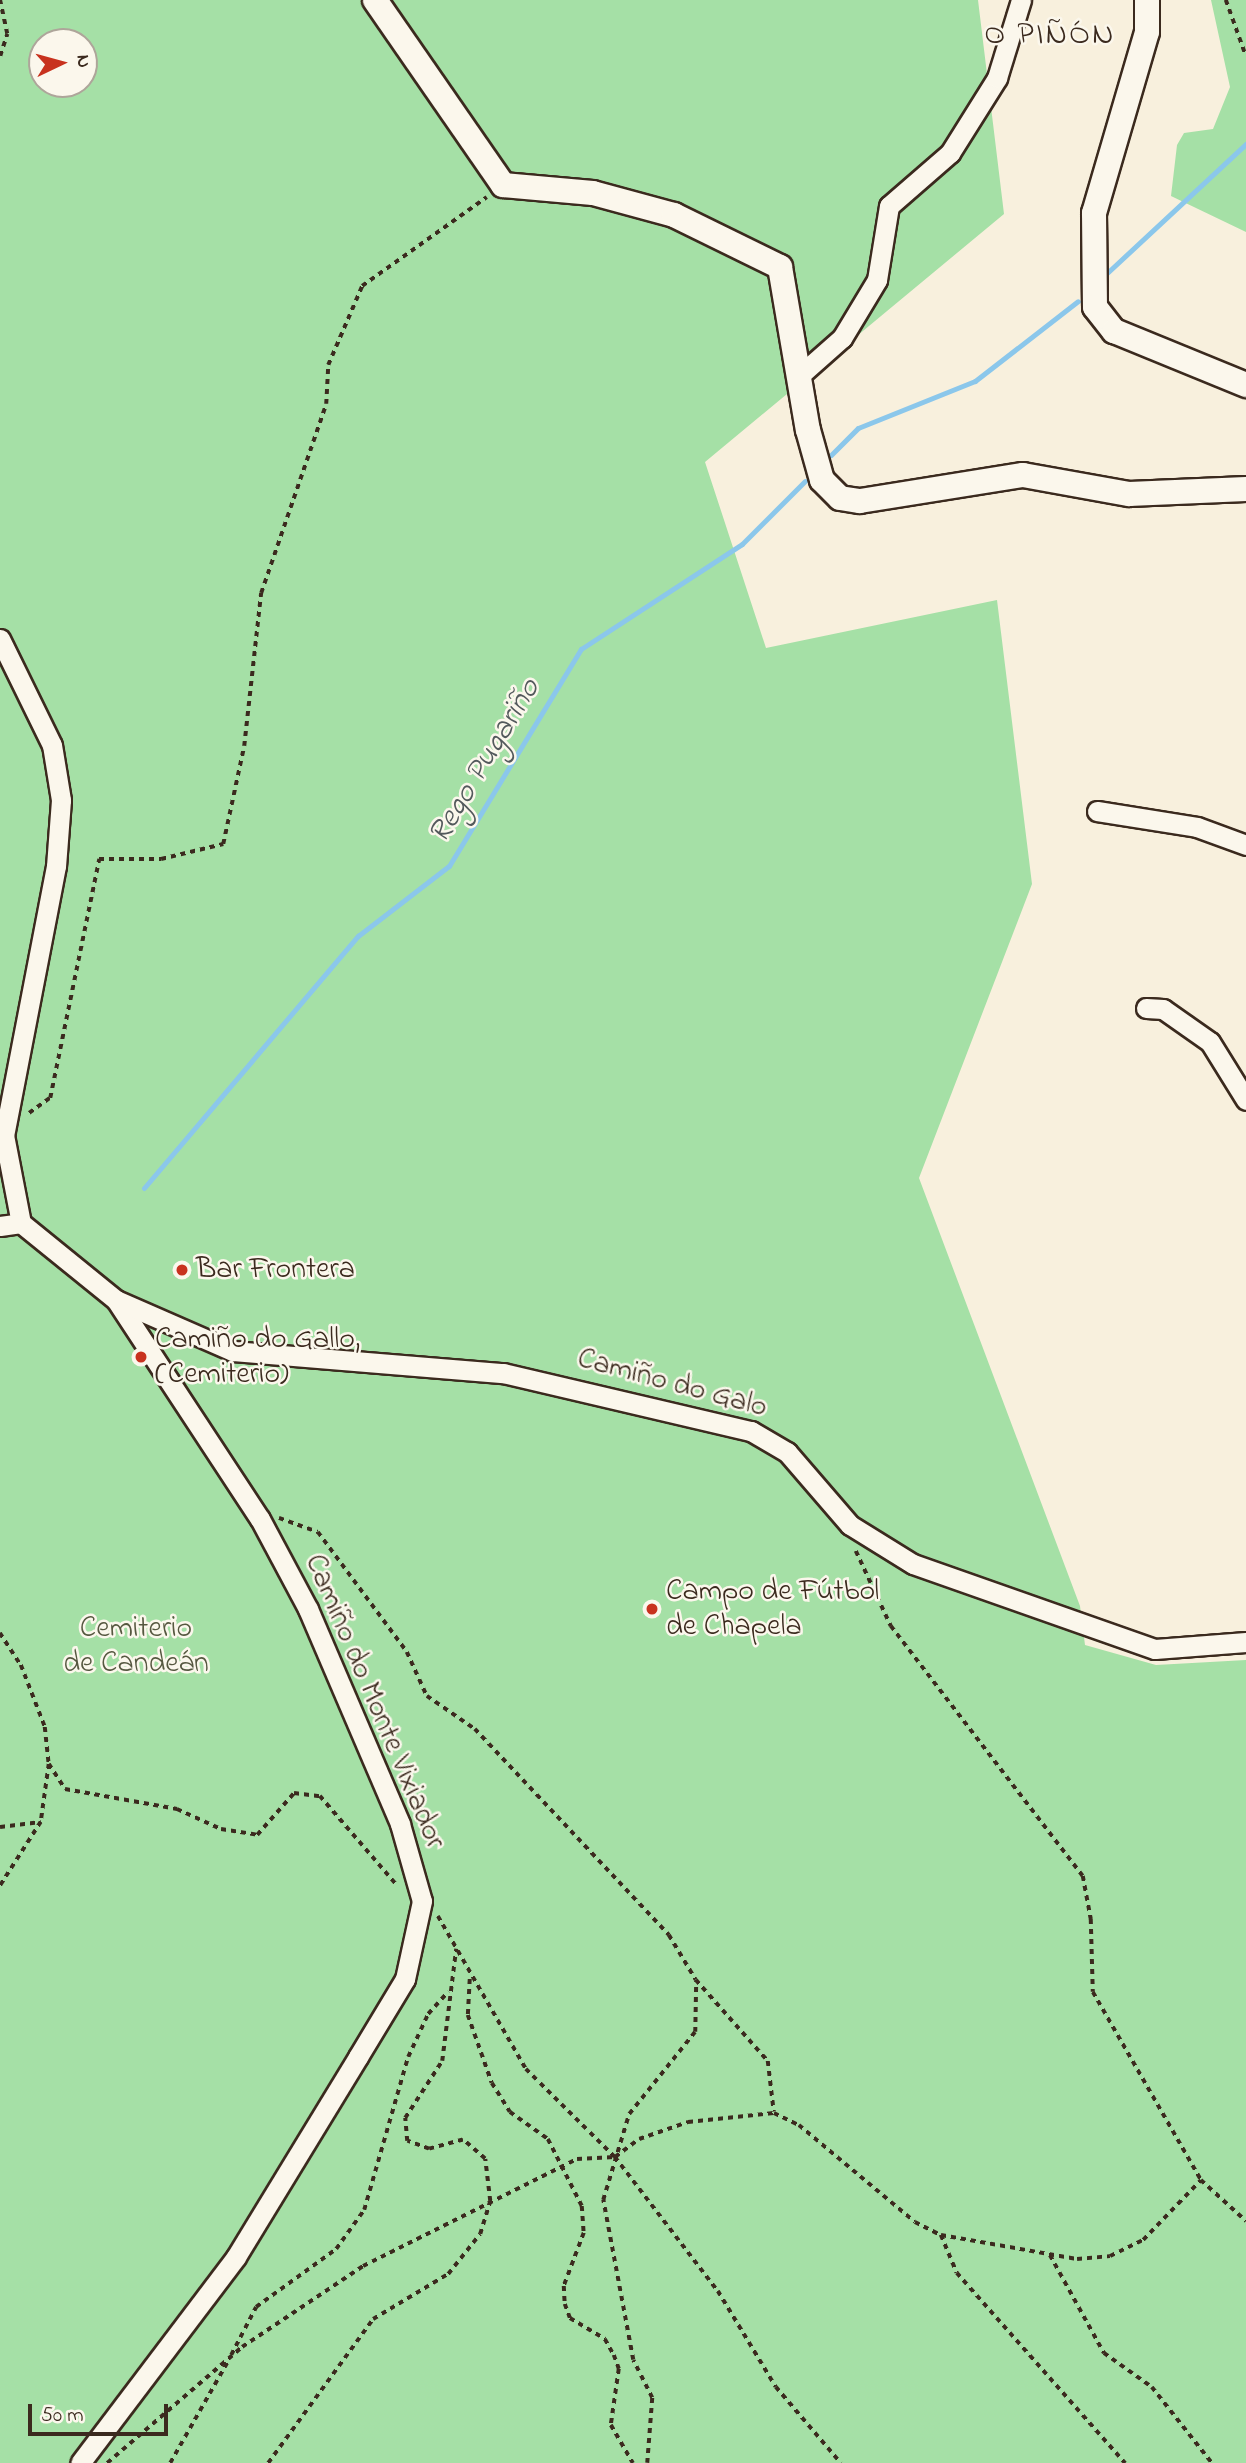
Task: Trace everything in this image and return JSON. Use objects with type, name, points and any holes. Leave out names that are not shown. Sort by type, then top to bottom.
[{"type":"street","points":[[375,0],[503,185],[593,193],[674,215],[768,256],[788,284],[800,375],[822,480],[841,498],[860,501],[1024,475],[1129,494],[1246,489]]},
{"type":"street","points":[[800,375],[842,338],[877,280],[889,206],[950,153],[997,78],[1021,0]]},
{"type":"street","points":[[1147,0],[1147,32],[1094,213],[1095,307],[1101,320],[1124,336],[1246,385]]},
{"type":"street","points":[[0,639],[52,745],[61,800],[56,866],[6,1128],[21,1223],[0,1226]]},
{"type":"street","points":[[1097,811],[1197,827],[1246,845]]},
{"type":"street","points":[[1146,1008],[1163,1009],[1210,1042],[1246,1100]]},
{"type":"street","name":"Camiño do Monte Vixiador","points":[[21,1223],[116,1300],[260,1519],[308,1609],[400,1824],[422,1901],[405,1979],[236,2257],[80,2463]]},
{"type":"street","name":"Camiño do Galo","points":[[116,1300],[233,1351],[503,1373],[751,1431],[787,1452],[850,1525],[913,1564],[1155,1649],[1246,1642]]},
{"type":"path","points":[[0,0],[7,34],[0,55]]},
{"type":"path","points":[[1226,0],[1246,56]]},
{"type":"path","points":[[6,1128],[50,1098],[99,859],[161,859],[223,844],[244,746],[261,593],[326,404],[328,365],[362,286],[503,185]]},
{"type":"path","points":[[260,1519],[284,1517],[318,1532],[407,1652],[427,1696],[475,1728],[670,1936],[696,1980],[768,2061],[774,2113]]},
{"type":"path","points":[[850,1525],[859,1566],[891,1626],[1083,1876],[1091,1919],[1093,1993],[1201,2180],[1246,2221]]},
{"type":"path","points":[[0,1633],[22,1665],[44,1727],[49,1764],[41,1822],[0,1886]]},
{"type":"path","points":[[49,1764],[65,1789],[177,1809],[221,1829],[257,1835],[294,1793],[320,1796],[338,1810],[370,1858],[422,1901],[456,1948],[470,1978],[526,2069],[615,2157],[718,2291],[776,2387],[841,2463]]},
{"type":"path","points":[[0,1827],[41,1822]]},
{"type":"path","points":[[268,2463],[373,2319],[464,2258],[490,2201],[478,2149],[463,2140],[429,2149],[407,2141],[405,2118],[442,2061],[448,1991],[456,1948]]},
{"type":"path","points":[[470,1978],[468,2015],[492,2083],[510,2112],[548,2139],[582,2206],[584,2233],[564,2286],[565,2304],[570,2318],[605,2339],[614,2355],[619,2370],[611,2425],[633,2463]]},
{"type":"path","points":[[648,2463],[652,2399],[633,2360],[603,2200],[615,2157],[642,2094],[676,2062],[695,2032],[696,1980]]},
{"type":"path","points":[[170,2463],[256,2307],[336,2249],[364,2210],[408,2057],[428,2014],[448,1991]]},
{"type":"path","points":[[107,2463],[230,2357],[363,2266],[561,2167],[615,2157],[639,2139],[688,2122],[774,2113],[799,2124],[915,2222],[941,2235],[1051,2255],[1110,2256],[1143,2240],[1201,2180]]},
{"type":"path","points":[[941,2235],[957,2273],[1125,2463]]},
{"type":"path","points":[[1051,2255],[1104,2353],[1152,2387],[1212,2463]]},
{"type":"green space","name":"Cemiterio de Candeán","points":[[0,0],[978,0],[1004,214],[705,462],[766,648],[997,600],[1032,884],[919,1178],[1080,1606],[1085,1645],[1156,1665],[1246,1660],[1246,2463],[0,2463]]},
{"type":"green space","points":[[1211,0],[1246,0],[1246,232],[1171,196],[1177,145],[1184,133],[1213,129],[1230,87]]},
{"type":"waterway","name":"Rego Pugariño","points":[[1107,273],[1246,144]]},
{"type":"waterway","name":"Rego Pugariño","points":[[831,455],[858,428],[975,381],[1078,301]]},
{"type":"waterway","name":"Rego Pugariño","points":[[144,1188],[358,936],[449,866],[581,649],[742,544],[805,481]]},
{"type":"place","name":"Bar Frontera","points":[[182,1270]]},
{"type":"place","name":"Camiño do Gallo, (Cemiterio)","points":[[141,1357]]},
{"type":"place","name":"Campo de Fútbol de Chapela","points":[[652,1609]]},
{"type":"district","name":"O PIÑÓN","points":[[1050,36]]}]
